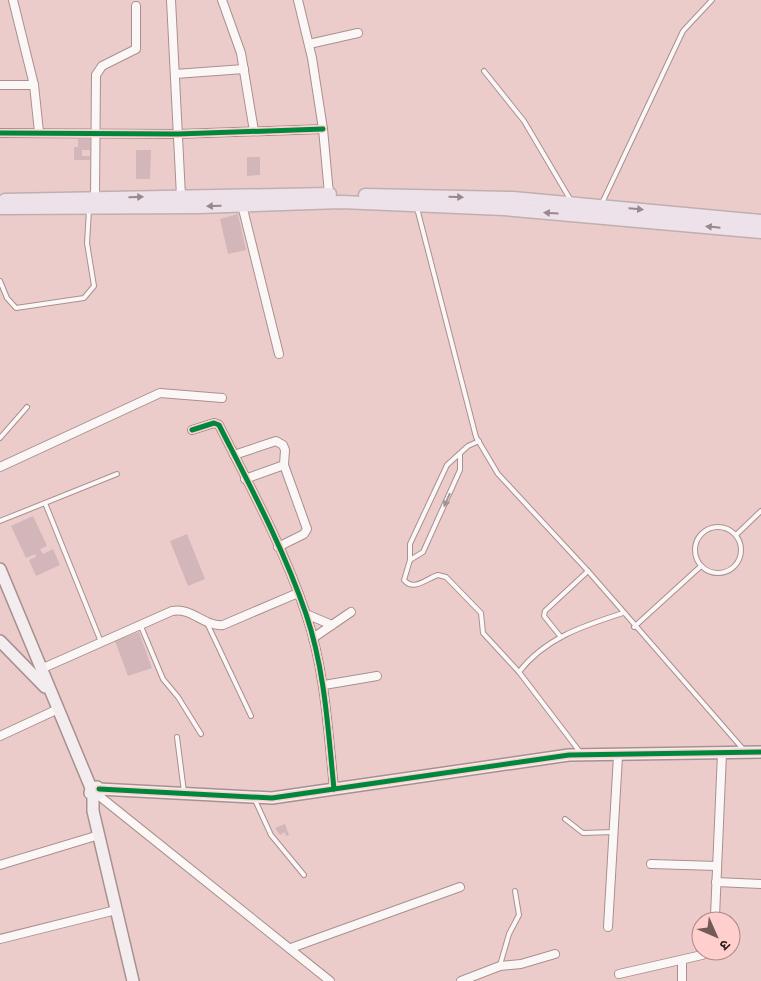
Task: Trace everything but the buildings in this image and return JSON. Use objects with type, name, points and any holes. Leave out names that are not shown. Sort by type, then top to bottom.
[{"type":"main road","points":[[0,208],[182,196],[329,194],[513,198],[761,221]]},
{"type":"main road","points":[[0,200],[242,205],[342,202],[416,205],[617,218],[761,232]]},
{"type":"street","points":[[13,0],[34,84],[39,132]]},
{"type":"street","points":[[171,0],[182,196]]},
{"type":"street","points":[[222,0],[234,30],[244,69],[254,131]]},
{"type":"street","points":[[298,0],[309,44],[323,129],[329,194]]},
{"type":"street","points":[[92,203],[96,75],[102,66],[136,49],[136,6]]},
{"type":"street","points":[[309,44],[358,33]]},
{"type":"street","points":[[175,74],[244,69]]},
{"type":"street","points":[[0,84],[34,84]]},
{"type":"street","points":[[0,132],[178,134],[323,129]]},
{"type":"street","points":[[242,205],[279,354]]},
{"type":"street","points":[[1,465],[160,393],[222,398]]},
{"type":"street","points":[[192,430],[217,423],[278,547],[298,593],[313,638],[324,685],[334,789]]},
{"type":"street","points":[[234,455],[276,441],[280,442],[285,450],[284,466],[307,529],[304,534],[278,547]]},
{"type":"street","points":[[245,479],[284,466]]},
{"type":"street","points":[[0,569],[56,710],[95,792],[330,981]]},
{"type":"street","points":[[41,669],[140,624],[180,609],[218,626],[298,593]]},
{"type":"street","points":[[313,638],[352,612]]},
{"type":"street","points":[[306,614],[332,625]]},
{"type":"street","points":[[3,647],[50,692]]},
{"type":"street","points":[[324,685],[377,676]]},
{"type":"street","points":[[0,736],[56,710]]},
{"type":"street","points":[[95,792],[272,798],[569,756],[761,752]]},
{"type":"street","points":[[715,911],[722,753]]},
{"type":"street","points":[[608,927],[618,756]]},
{"type":"street","points":[[95,792],[93,811],[132,981]]},
{"type":"street","points":[[0,866],[99,835]]},
{"type":"street","points":[[651,864],[717,866]]},
{"type":"street","points":[[716,882],[761,884]]},
{"type":"street","points":[[291,948],[460,888]]},
{"type":"street","points":[[0,939],[116,910]]},
{"type":"street","points":[[461,981],[500,966],[521,964],[556,954]]},
{"type":"street","points":[[619,974],[691,958]]},
{"type":"street","points":[[682,961],[682,981]]},
{"type":"lane","points":[[600,206],[683,31],[712,0]]},
{"type":"lane","points":[[484,71],[524,121],[572,204]]},
{"type":"lane","points":[[0,280],[7,298],[16,308],[84,298],[94,286],[87,242],[92,203]]},
{"type":"lane","points":[[416,205],[479,441],[498,474],[588,571],[634,627],[746,752]]},
{"type":"lane","points":[[0,438],[27,406]]},
{"type":"lane","points":[[479,441],[447,465],[410,544],[410,560],[403,577],[406,583],[416,585],[438,575],[446,577],[481,613],[483,633],[519,672],[583,756]]},
{"type":"lane","points":[[410,560],[423,552],[460,470],[460,454]]},
{"type":"lane","points":[[0,521],[117,474]]},
{"type":"lane","points":[[45,503],[101,642]]},
{"type":"lane","points":[[736,535],[761,511]]},
{"type":"lane","points":[[719,526],[726,528],[736,535],[741,545],[741,552],[735,566],[722,573],[707,570],[701,566],[695,552],[696,544],[704,531],[719,526]]},
{"type":"lane","points":[[634,627],[701,566]]},
{"type":"lane","points":[[560,636],[544,616],[545,611],[588,571]]},
{"type":"lane","points":[[519,672],[526,663],[560,636],[623,613]]},
{"type":"lane","points":[[206,621],[251,716]]},
{"type":"lane","points":[[140,624],[164,680],[201,734]]},
{"type":"lane","points":[[177,737],[184,794]]},
{"type":"lane","points":[[254,798],[271,835],[304,875]]},
{"type":"lane","points":[[565,819],[583,833],[614,832]]},
{"type":"lane","points":[[500,966],[509,934],[519,915],[515,891]]},
{"type":"cycle path","points":[[0,133],[178,134],[323,129]]},
{"type":"cycle path","points":[[192,430],[214,423],[219,425],[266,518],[297,590],[312,635],[322,678],[334,789]]},
{"type":"cycle path","points":[[99,789],[272,798],[569,755],[761,752]]}]
